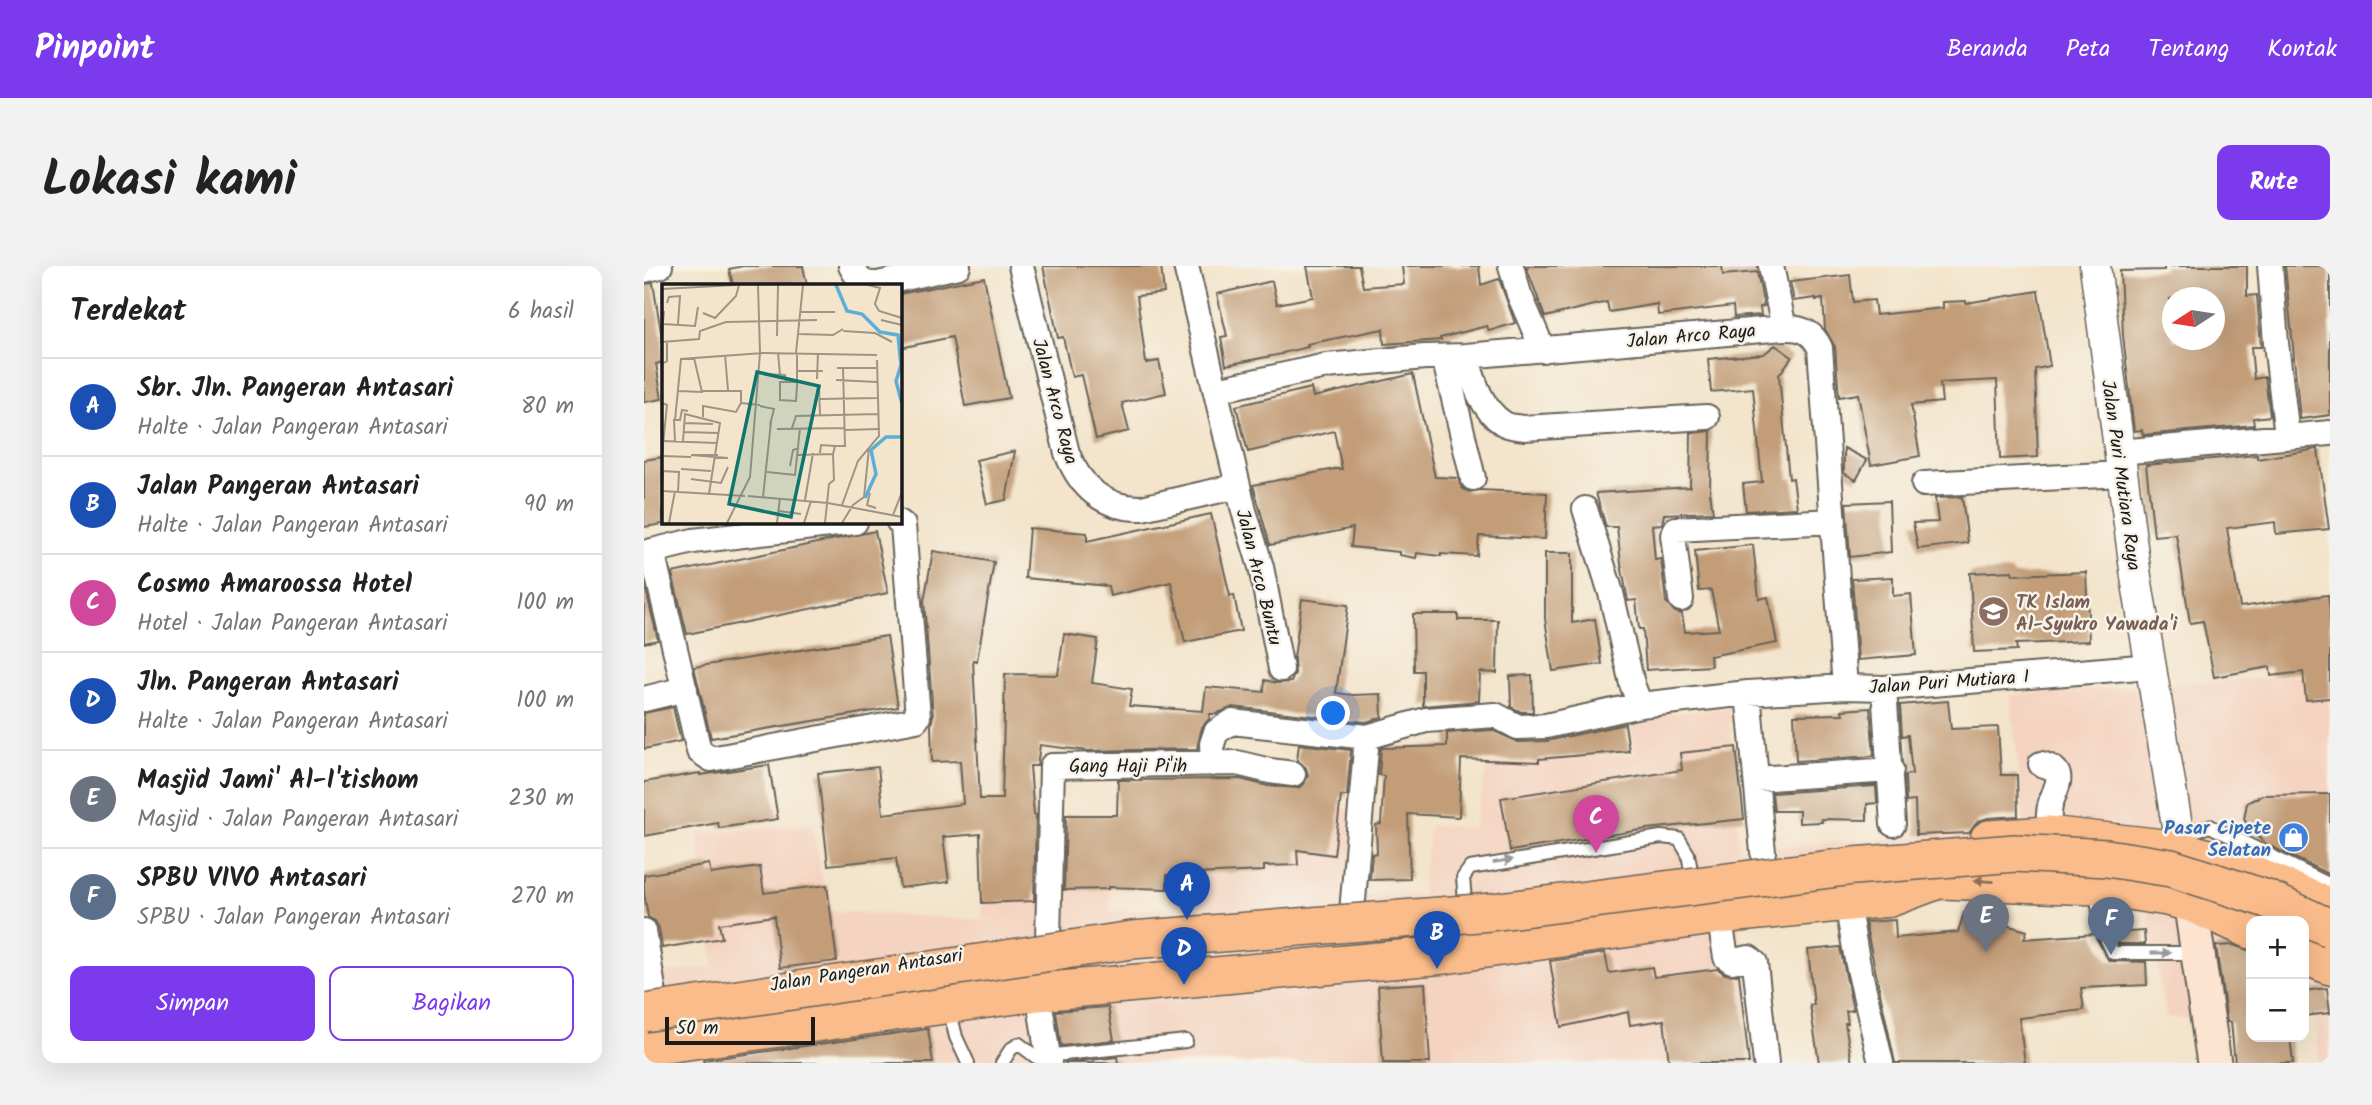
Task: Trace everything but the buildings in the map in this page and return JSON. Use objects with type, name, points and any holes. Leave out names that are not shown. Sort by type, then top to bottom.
[{"type":"main road","name":"Jalan Pangeran Antasari","points":[[646,1024],[1040,942],[1125,931],[1465,900],[1850,849],[2048,835],[2180,842],[2330,907]]},
{"type":"main road","points":[[2180,842],[2188,920],[2214,1063]]},
{"type":"main road","points":[[646,1024],[1132,940],[1490,912],[1854,866],[2015,853],[2107,858],[2171,869],[2267,899],[2330,928]]},
{"type":"main road","points":[[646,1024],[1138,961],[1465,933],[1610,912],[1894,878],[2096,887],[2188,920],[2246,929]]},
{"type":"main road","points":[[646,1024],[948,1004],[1038,992],[1445,956],[1719,915],[1890,898],[1941,879]]},
{"type":"main road","points":[[2309,957],[2330,966]]},
{"type":"street","points":[[644,270],[660,266]]},
{"type":"street","points":[[851,266],[858,280],[865,284]]},
{"type":"street","points":[[878,284],[958,266]]},
{"type":"street","name":"Jalan Arco Raya","points":[[1021,266],[1067,453],[1074,470],[1087,486],[1111,503],[1126,508],[1142,508],[1238,486]]},
{"type":"street","points":[[1186,266],[1238,486]]},
{"type":"street","points":[[1511,266],[1519,294],[1543,350]]},
{"type":"street","points":[[1771,266],[1784,328]]},
{"type":"street","name":"Jalan Puri Mutiara Raya","points":[[2095,266],[2136,577],[2180,842]]},
{"type":"street","points":[[2270,266],[2287,436]]},
{"type":"street","name":"Jalan Arco Raya","points":[[1217,390],[1326,366],[1784,328],[1807,331],[1816,339],[1820,348],[1845,687]]},
{"type":"street","points":[[1455,357],[1474,381],[1489,411],[1505,425],[1524,428],[1706,417]]},
{"type":"street","points":[[1455,357],[1473,478]]},
{"type":"street","points":[[1924,484],[2121,463],[2287,436],[2330,433]]},
{"type":"street","name":"Jalan Arco Buntu","points":[[1238,486],[1261,568],[1281,669]]},
{"type":"street","points":[[1586,509],[1640,705]]},
{"type":"street","points":[[1681,599],[1673,535],[1676,529],[1834,522]]},
{"type":"street","points":[[846,523],[693,541],[648,552],[699,751],[711,759],[916,720],[918,717],[901,523]]},
{"type":"street","name":"Jalan Puri Mutiara I","points":[[1367,737],[1426,720],[1495,715],[1518,727],[1546,726],[1640,705],[1748,693],[1845,687],[1884,688],[2151,666]]},
{"type":"street","points":[[1884,688],[1893,824]]},
{"type":"street","points":[[644,699],[685,689]]},
{"type":"street","points":[[1748,693],[1763,852]]},
{"type":"street","points":[[1213,764],[1212,744],[1216,732],[1232,722],[1367,737],[1352,912]]},
{"type":"street","name":"Gang Haji Pi'ih","points":[[1040,942],[1052,766],[1237,763],[1293,774]]},
{"type":"street","points":[[2041,764],[2051,766],[2058,775],[2059,786],[2051,804],[2048,835]]},
{"type":"street","points":[[1756,779],[1891,770]]},
{"type":"street","points":[[1847,902],[1857,960],[1881,1063]]},
{"type":"street","points":[[1719,915],[1726,957],[1731,961],[1749,958],[1755,963],[1766,1063]]},
{"type":"street","points":[[644,931],[646,1024]]},
{"type":"street","points":[[1040,942],[1038,992],[1049,1059]]},
{"type":"lane","points":[[2180,842],[2210,826],[2330,885]]},
{"type":"lane","points":[[2096,887],[2101,928],[2113,953],[2182,953],[2188,920]]},
{"type":"lane","points":[[948,1004],[956,1037],[968,1063]]},
{"type":"lane","points":[[1002,1063],[1010,1049],[1019,1044],[1036,1057],[1049,1059],[1186,1041]]},
{"type":"shaded area","points":[[2330,674],[2330,1063],[2318,1063],[2315,1018],[2309,1018],[2309,916],[2246,916],[2246,1018],[2166,1018],[2148,914],[2062,890],[1739,924],[1752,1063],[644,1063],[646,975],[714,967],[698,833],[812,825],[828,911],[982,920],[988,824],[1112,818],[1109,911],[1171,908],[1181,798],[1297,801],[1369,812],[1362,897],[1421,894],[1430,825],[1473,828],[1488,765],[1636,754],[1630,716],[1730,708],[1739,850],[2025,827],[2010,695]]},
{"type":"place","name":"TK Islam Al-Syukro Yawada'i","points":[[1993,612]]},
{"type":"place","name":"Pasar Cipete Selatan","points":[[2294,838]]},
{"type":"place","name":"Cosmo Amaroossa Hotel","points":[[1596,853]]},
{"type":"place","name":"Sbr. Jln. Pangeran Antasari","points":[[1187,920]]},
{"type":"place","name":"Masjid Jami' Al-I'tishom","points":[[1986,952]]},
{"type":"place","name":"SPBU VIVO Antasari","points":[[2111,955]]},
{"type":"place","name":"Jalan Pangeran Antasari","points":[[1437,969]]},
{"type":"place","name":"Jln. Pangeran Antasari","points":[[1184,985]]}]
